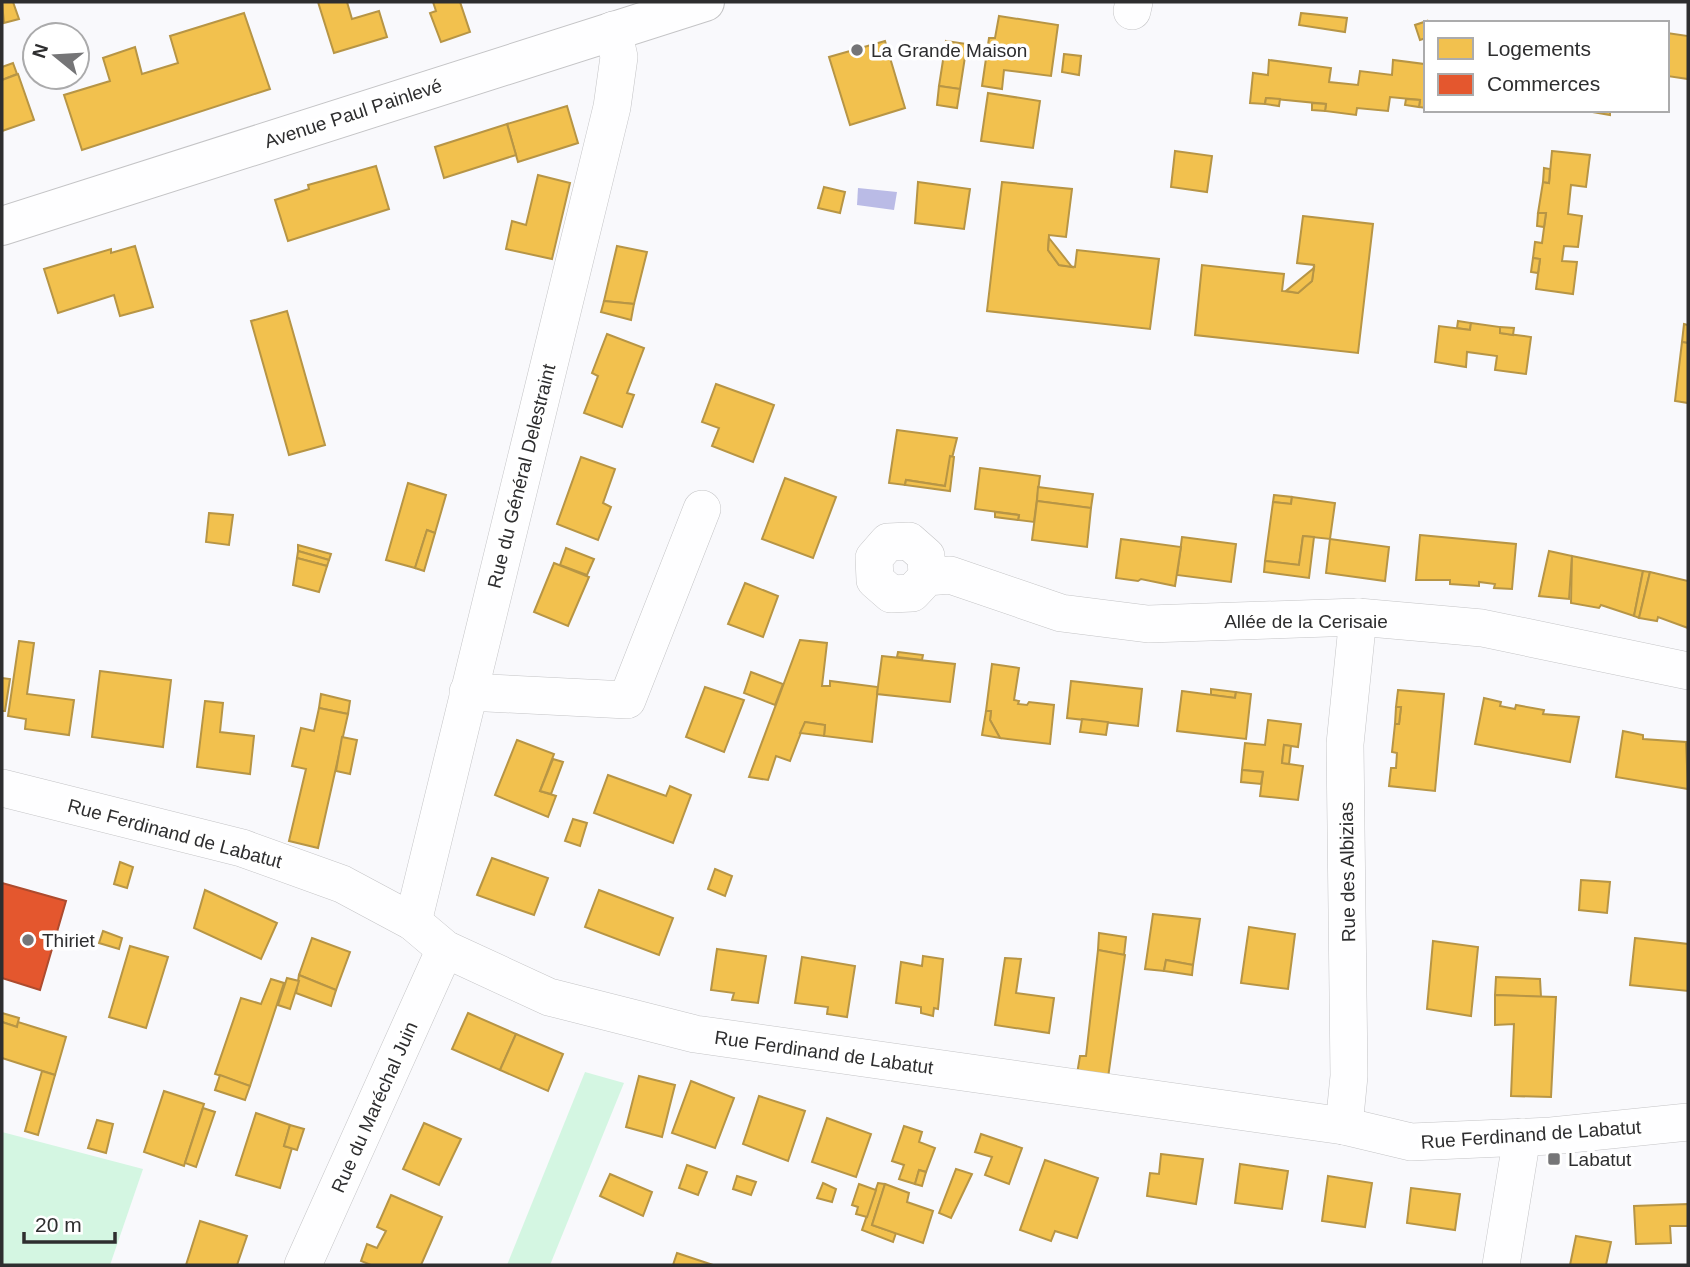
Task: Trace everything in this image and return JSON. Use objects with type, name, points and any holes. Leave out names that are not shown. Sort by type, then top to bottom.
[{"type":"main road","name":"Avenue Paul Painlevé","points":[[2,226],[705,2]]},
{"type":"street","name":"Rue du Général Delestraint","points":[[413,922],[612,107],[619,57],[613,30]]},
{"type":"street","points":[[468,692],[626,699],[702,509]]},
{"type":"street","name":"Allée de la Cerisaie","points":[[927,577],[950,575],[1061,613],[1148,624],[1358,617],[1482,628],[1688,671]]},
{"type":"street","name":"Rue des Albizias","points":[[1344,1126],[1349,1076],[1345,744],[1358,617]]},
{"type":"street","name":"Rue Ferdinand de Labatut","points":[[2,788],[242,848],[342,884],[413,922],[446,949],[549,997],[695,1034],[1344,1126],[1411,1142],[1522,1137],[1688,1122]]},
{"type":"street","name":"Rue du Maréchal Juin","points":[[303,1265],[446,949]]},
{"type":"street","points":[[1501,1265],[1522,1137]]},
{"type":"green space","points":[[585,1072],[624,1083],[550,1265],[507,1265]]},
{"type":"green space","points":[[2,1132],[143,1169],[110,1265],[2,1265]]},
{"type":"water","points":[[858,188],[897,192],[894,210],[857,205]]},
{"type":"building: Logements","points":[[2,2],[13,2],[19,19],[4,23]]},
{"type":"building: Logements","points":[[318,2],[347,2],[352,19],[379,11],[387,37],[334,53]]},
{"type":"building: Logements","points":[[433,2],[460,2],[470,32],[441,42],[430,13],[436,11]]},
{"type":"building: Logements","points":[[244,13],[270,89],[82,150],[64,95],[91,91],[91,87],[110,81],[103,58],[135,47],[142,74],[178,63],[170,36]]},
{"type":"building: Logements","points":[[1301,13],[1347,18],[1345,32],[1299,25]]},
{"type":"building: Logements","points":[[999,16],[1058,25],[1051,76],[1004,70],[1002,89],[982,86],[989,38],[995,38]]},
{"type":"building: Logements","points":[[1424,22],[1424,39],[1420,40],[1415,25]]},
{"type":"building: Logements","points":[[1669,33],[1688,36],[1688,79],[1669,76]]},
{"type":"building: Logements","points":[[885,41],[905,108],[850,125],[829,57]]},
{"type":"building: Logements","points":[[946,41],[967,44],[960,89],[939,86]]},
{"type":"building: Logements","points":[[1064,54],[1081,56],[1079,75],[1062,72]]},
{"type":"building: Logements","points":[[1269,60],[1331,68],[1329,82],[1358,85],[1360,71],[1392,75],[1393,60],[1424,64],[1424,108],[1419,107],[1420,100],[1390,97],[1388,111],[1357,108],[1356,115],[1325,111],[1326,104],[1266,98],[1265,104],[1250,103],[1253,73],[1268,75]]},
{"type":"building: Logements","points":[[13,63],[17,74],[2,80],[2,67]]},
{"type":"building: Logements","points":[[18,74],[21,91],[24,91],[34,120],[2,131],[2,80]]},
{"type":"building: Logements","points":[[939,86],[960,89],[957,108],[937,105]]},
{"type":"building: Logements","points":[[988,93],[1040,101],[1033,148],[981,141]]},
{"type":"building: Logements","points":[[1266,98],[1280,99],[1279,106],[1265,104]]},
{"type":"building: Logements","points":[[1406,99],[1420,100],[1419,107],[1405,105]]},
{"type":"building: Logements","points":[[1312,103],[1326,104],[1325,111],[1312,110]]},
{"type":"building: Logements","points":[[567,106],[578,143],[518,162],[507,124]]},
{"type":"building: Logements","points":[[507,124],[516,155],[444,178],[435,147]]},
{"type":"building: Logements","points":[[1175,151],[1212,156],[1207,192],[1171,187]]},
{"type":"building: Logements","points":[[1552,151],[1590,155],[1586,187],[1571,185],[1568,214],[1582,216],[1578,247],[1564,246],[1562,261],[1577,262],[1573,294],[1536,289],[1540,259],[1533,258],[1535,242],[1542,243],[1546,213],[1538,213],[1543,182],[1549,183]]},
{"type":"building: Logements","points":[[376,166],[389,209],[288,241],[275,200],[309,189],[308,185]]},
{"type":"building: Logements","points":[[1544,168],[1550,169],[1549,183],[1543,182]]},
{"type":"building: Logements","points":[[538,175],[570,183],[552,259],[506,249],[512,221],[526,225]]},
{"type":"building: Logements","points":[[918,182],[970,189],[964,229],[915,223]]},
{"type":"building: Logements","points":[[1002,182],[1072,189],[1066,237],[1049,235],[1048,250],[1059,265],[1075,267],[1077,250],[1159,259],[1150,329],[987,311]]},
{"type":"building: Logements","points":[[824,187],[845,192],[840,213],[818,208]]},
{"type":"building: Logements","points":[[1538,213],[1546,213],[1544,227],[1537,226]]},
{"type":"building: Logements","points":[[1303,216],[1373,224],[1358,353],[1195,335],[1202,265],[1284,274],[1282,291],[1298,293],[1312,281],[1314,265],[1297,263]]},
{"type":"building: Logements","points":[[1049,238],[1072,267],[1059,265],[1048,250]]},
{"type":"building: Logements","points":[[135,246],[153,307],[120,316],[114,295],[58,313],[44,269],[111,249],[111,253]]},
{"type":"building: Logements","points":[[617,246],[647,252],[634,304],[604,301]]},
{"type":"building: Logements","points":[[1533,258],[1540,259],[1538,273],[1531,272]]},
{"type":"building: Logements","points":[[1314,268],[1312,281],[1298,293],[1286,291]]},
{"type":"building: Logements","points":[[604,301],[634,304],[631,320],[601,312]]},
{"type":"building: Logements","points":[[287,311],[325,445],[289,455],[251,321]]},
{"type":"building: Logements","points":[[1458,321],[1471,323],[1470,330],[1457,328]]},
{"type":"building: Logements","points":[[1471,323],[1500,327],[1500,333],[1531,337],[1526,374],[1495,370],[1497,356],[1467,352],[1466,367],[1435,362],[1439,326],[1470,330]]},
{"type":"building: Logements","points":[[1684,324],[1688,325],[1688,343],[1682,342]]},
{"type":"building: Logements","points":[[1500,327],[1514,328],[1513,335],[1500,333]]},
{"type":"building: Logements","points":[[607,334],[644,348],[627,393],[634,395],[622,427],[584,413],[598,376],[592,373]]},
{"type":"building: Logements","points":[[1682,342],[1688,343],[1688,403],[1675,401]]},
{"type":"building: Logements","points":[[716,384],[774,405],[753,462],[712,446],[719,428],[702,422]]},
{"type":"building: Logements","points":[[897,430],[957,438],[945,486],[906,480],[905,485],[889,483]]},
{"type":"building: Logements","points":[[950,456],[954,457],[950,491],[905,485],[906,480],[945,486]]},
{"type":"building: Logements","points":[[581,457],[615,469],[603,503],[611,507],[598,540],[557,524]]},
{"type":"building: Logements","points":[[980,468],[1040,476],[1034,522],[1018,520],[1019,515],[975,509]]},
{"type":"building: Logements","points":[[785,478],[836,497],[813,558],[762,539]]},
{"type":"building: Logements","points":[[408,483],[446,495],[435,533],[427,530],[415,568],[386,560]]},
{"type":"building: Logements","points":[[1038,487],[1093,494],[1091,508],[1037,501]]},
{"type":"building: Logements","points":[[1274,495],[1292,497],[1291,504],[1273,502]]},
{"type":"building: Logements","points":[[1292,497],[1335,503],[1330,539],[1303,536],[1299,565],[1265,561],[1273,502],[1291,504]]},
{"type":"building: Logements","points":[[1037,501],[1091,508],[1087,547],[1032,540]]},
{"type":"building: Logements","points":[[995,512],[1019,515],[1018,520],[995,517]]},
{"type":"building: Logements","points":[[209,513],[233,515],[229,545],[206,542]]},
{"type":"building: Logements","points":[[427,530],[435,533],[424,571],[415,568]]},
{"type":"building: Logements","points":[[1420,535],[1516,544],[1512,589],[1494,588],[1495,584],[1479,582],[1479,586],[1450,584],[1450,580],[1416,580]]},
{"type":"building: Logements","points":[[1303,536],[1314,537],[1309,578],[1264,572],[1265,561],[1299,565]]},
{"type":"building: Logements","points":[[1182,537],[1236,544],[1231,582],[1177,575]]},
{"type":"building: Logements","points":[[1121,539],[1181,547],[1175,586],[1141,579],[1138,581],[1116,578]]},
{"type":"building: Logements","points":[[1330,539],[1389,547],[1385,581],[1326,573]]},
{"type":"building: Logements","points":[[298,545],[331,554],[329,560],[298,551]]},
{"type":"building: Logements","points":[[566,548],[594,559],[587,575],[560,565]]},
{"type":"building: Logements","points":[[298,551],[329,560],[327,566],[297,558]]},
{"type":"building: Logements","points":[[1549,551],[1572,556],[1569,599],[1539,596]]},
{"type":"building: Logements","points":[[1572,556],[1643,571],[1634,616],[1601,605],[1599,608],[1571,603]]},
{"type":"building: Logements","points":[[297,558],[327,566],[319,592],[293,585]]},
{"type":"building: Logements","points":[[554,563],[589,577],[568,626],[534,612]]},
{"type":"building: Logements","points":[[1643,571],[1650,572],[1639,618],[1634,616]]},
{"type":"building: Logements","points":[[1650,572],[1688,581],[1688,628],[1658,617],[1657,621],[1639,618]]},
{"type":"building: Logements","points":[[745,583],[778,596],[763,637],[728,624]]},
{"type":"building: Logements","points":[[800,640],[827,643],[822,686],[830,686],[830,681],[878,687],[872,742],[824,736],[825,725],[805,722],[790,761],[776,756],[768,780],[749,777]]},
{"type":"building: Logements","points":[[19,641],[34,643],[27,694],[74,700],[69,735],[25,729],[26,719],[8,716]]},
{"type":"building: Logements","points":[[898,652],[923,655],[922,660],[897,657]]},
{"type":"building: Logements","points":[[882,656],[955,664],[950,702],[877,694]]},
{"type":"building: Logements","points":[[992,664],[1019,668],[1014,700],[1019,701],[1018,704],[1027,705],[1029,702],[1054,705],[1050,744],[1000,738],[990,720],[991,711],[986,711]]},
{"type":"building: Logements","points":[[100,671],[171,680],[163,747],[92,737]]},
{"type":"building: Logements","points":[[751,672],[783,684],[775,705],[744,693]]},
{"type":"building: Logements","points":[[2,678],[10,679],[5,711],[2,711]]},
{"type":"building: Logements","points":[[1071,681],[1142,689],[1138,726],[1067,718]]},
{"type":"building: Logements","points":[[705,687],[744,700],[724,752],[686,737]]},
{"type":"building: Logements","points":[[1211,689],[1236,692],[1235,698],[1211,695]]},
{"type":"building: Logements","points":[[1398,690],[1444,694],[1435,791],[1389,786],[1391,768],[1396,768],[1397,753],[1392,752],[1395,724],[1399,724],[1401,707],[1396,707]]},
{"type":"building: Logements","points":[[1182,691],[1235,698],[1236,692],[1251,694],[1246,739],[1177,731]]},
{"type":"building: Logements","points":[[321,694],[350,701],[348,714],[319,708]]},
{"type":"building: Logements","points":[[1484,698],[1501,702],[1500,706],[1515,709],[1516,705],[1544,710],[1543,714],[1579,717],[1570,762],[1475,744]]},
{"type":"building: Logements","points":[[205,701],[223,703],[220,732],[254,736],[250,774],[197,767]]},
{"type":"building: Logements","points":[[1396,707],[1401,707],[1399,724],[1395,724]]},
{"type":"building: Logements","points":[[319,708],[348,714],[318,848],[289,841],[306,769],[292,766],[301,728],[314,731]]},
{"type":"building: Logements","points":[[986,711],[991,711],[990,720],[1000,738],[982,735]]},
{"type":"building: Logements","points":[[1082,719],[1108,722],[1106,735],[1080,732]]},
{"type":"building: Logements","points":[[1268,720],[1301,724],[1298,747],[1284,745],[1282,763],[1303,766],[1298,800],[1260,796],[1263,772],[1242,770],[1245,743],[1265,745]]},
{"type":"building: Logements","points":[[805,722],[825,725],[824,736],[800,733]]},
{"type":"building: Logements","points":[[1623,731],[1643,735],[1643,739],[1686,742],[1688,789],[1616,777]]},
{"type":"building: Logements","points":[[342,737],[357,740],[350,774],[336,771]]},
{"type":"building: Logements","points":[[517,740],[554,754],[540,791],[556,796],[548,817],[495,795]]},
{"type":"building: Logements","points":[[1284,745],[1291,746],[1289,764],[1282,763]]},
{"type":"building: Logements","points":[[553,759],[563,762],[551,794],[540,791]]},
{"type":"building: Logements","points":[[1242,770],[1263,772],[1261,784],[1241,782]]},
{"type":"building: Logements","points":[[608,775],[666,796],[670,786],[691,795],[673,843],[594,813]]},
{"type":"building: Logements","points":[[573,819],[587,823],[580,846],[565,841]]},
{"type":"building: Logements","points":[[492,858],[548,878],[534,915],[477,895]]},
{"type":"building: Logements","points":[[120,862],[133,867],[127,888],[114,884]]},
{"type":"building: Logements","points":[[715,869],[732,876],[725,896],[708,889]]},
{"type":"building: Logements","points":[[1581,880],[1610,882],[1607,913],[1579,910]]},
{"type":"building: Logements","points":[[205,890],[277,923],[261,959],[194,928]]},
{"type":"building: Logements","points":[[599,890],[673,918],[659,955],[585,927]]},
{"type":"building: Logements","points":[[1153,914],[1200,919],[1193,965],[1166,960],[1164,971],[1145,969]]},
{"type":"building: Logements","points":[[1249,927],[1295,934],[1288,989],[1241,983]]},
{"type":"building: Logements","points":[[103,931],[122,938],[119,949],[99,943]]},
{"type":"building: Logements","points":[[1099,933],[1126,937],[1124,955],[1098,950]]},
{"type":"building: Logements","points":[[312,938],[350,952],[336,990],[299,975]]},
{"type":"building: Logements","points":[[1635,938],[1688,944],[1688,991],[1630,985]]},
{"type":"building: Logements","points":[[1433,941],[1478,947],[1471,1016],[1427,1009]]},
{"type":"building: Logements","points":[[130,946],[168,957],[146,1028],[109,1017]]},
{"type":"building: Logements","points":[[717,949],[766,956],[758,1003],[732,1000],[734,993],[711,990]]},
{"type":"building: Logements","points":[[1098,950],[1125,955],[1108,1078],[1077,1074],[1080,1056],[1086,1056]]},
{"type":"building: Logements","points":[[923,956],[943,959],[938,1009],[934,1008],[933,1016],[921,1013],[921,1007],[896,1003],[901,962],[922,966]]},
{"type":"building: Logements","points":[[802,957],[855,966],[847,1017],[827,1014],[828,1007],[795,1003]]},
{"type":"building: Logements","points":[[1005,958],[1021,959],[1016,993],[1054,998],[1049,1033],[995,1025]]},
{"type":"building: Logements","points":[[1166,960],[1193,965],[1192,975],[1164,971]]},
{"type":"building: Logements","points":[[299,975],[336,990],[331,1006],[296,993]]},
{"type":"building: Logements","points":[[1496,977],[1540,979],[1541,997],[1495,995]]},
{"type":"building: Logements","points":[[287,978],[299,981],[290,1009],[278,1005]]},
{"type":"building: Logements","points":[[271,979],[284,983],[250,1086],[215,1074],[241,998],[261,1004]]},
{"type":"building: Logements","points":[[1495,995],[1556,997],[1551,1097],[1511,1096],[1514,1024],[1495,1025]]},
{"type":"building: Logements","points":[[2,1013],[19,1018],[17,1027],[2,1022]]},
{"type":"building: Logements","points":[[468,1013],[516,1034],[500,1070],[452,1049]]},
{"type":"building: Logements","points":[[2,1022],[17,1027],[18,1022],[66,1037],[55,1075],[2,1058]]},
{"type":"building: Logements","points":[[516,1034],[563,1054],[548,1091],[500,1070]]},
{"type":"building: Logements","points":[[42,1071],[55,1075],[38,1135],[25,1131]]},
{"type":"building: Logements","points":[[220,1075],[250,1086],[245,1100],[215,1090]]},
{"type":"building: Logements","points":[[639,1076],[675,1085],[662,1137],[626,1127]]},
{"type":"building: Logements","points":[[691,1081],[734,1098],[715,1148],[672,1133]]},
{"type":"building: Logements","points":[[164,1091],[204,1104],[184,1166],[144,1152]]},
{"type":"building: Logements","points":[[759,1096],[805,1111],[788,1161],[743,1144]]},
{"type":"building: Logements","points":[[203,1108],[215,1112],[196,1167],[185,1163]]},
{"type":"building: Logements","points":[[256,1113],[290,1125],[284,1146],[292,1148],[280,1188],[236,1175]]},
{"type":"building: Logements","points":[[827,1118],[871,1134],[856,1177],[812,1162]]},
{"type":"building: Logements","points":[[97,1120],[113,1124],[106,1153],[88,1148]]},
{"type":"building: Logements","points":[[424,1123],[461,1139],[439,1185],[403,1169]]},
{"type":"building: Logements","points":[[290,1125],[304,1129],[297,1150],[284,1146]]},
{"type":"building: Logements","points":[[904,1126],[922,1132],[919,1142],[935,1148],[926,1172],[919,1170],[915,1184],[899,1179],[904,1165],[892,1161]]},
{"type":"building: Logements","points":[[981,1134],[1022,1148],[1009,1184],[985,1175],[992,1157],[975,1152]]},
{"type":"building: Logements","points":[[1161,1154],[1203,1159],[1196,1204],[1147,1196],[1150,1173],[1159,1174]]},
{"type":"building: Logements","points":[[1045,1160],[1098,1178],[1077,1238],[1055,1231],[1051,1241],[1020,1230]]},
{"type":"building: Logements","points":[[1240,1164],[1288,1171],[1282,1209],[1235,1203]]},
{"type":"building: Logements","points":[[687,1165],[707,1172],[698,1195],[679,1188]]},
{"type":"building: Logements","points":[[956,1169],[972,1174],[951,1218],[939,1213]]},
{"type":"building: Logements","points":[[919,1170],[926,1172],[922,1186],[915,1184]]},
{"type":"building: Logements","points":[[610,1174],[652,1192],[643,1216],[600,1196]]},
{"type":"building: Logements","points":[[737,1176],[756,1182],[751,1195],[733,1189]]},
{"type":"building: Logements","points":[[1328,1176],[1372,1183],[1365,1227],[1322,1221]]},
{"type":"building: Logements","points":[[823,1183],[836,1189],[832,1202],[817,1198]]},
{"type":"building: Logements","points":[[878,1183],[885,1184],[872,1225],[896,1233],[893,1242],[862,1230]]},
{"type":"building: Logements","points":[[859,1184],[876,1190],[867,1217],[856,1214],[858,1207],[852,1205]]},
{"type":"building: Logements","points":[[885,1184],[909,1193],[907,1202],[933,1211],[923,1243],[872,1225]]},
{"type":"building: Logements","points":[[1411,1188],[1460,1194],[1455,1230],[1407,1223]]},
{"type":"building: Logements","points":[[391,1195],[442,1217],[421,1265],[371,1265],[361,1261],[367,1244],[377,1248],[386,1231],[377,1227]]},
{"type":"building: Logements","points":[[1688,1204],[1688,1226],[1670,1226],[1671,1243],[1636,1244],[1634,1206]]},
{"type":"building: Logements","points":[[200,1221],[247,1236],[237,1265],[186,1265]]},
{"type":"building: Logements","points":[[1576,1236],[1611,1242],[1606,1265],[1570,1265]]},
{"type":"building: Logements","points":[[677,1253],[713,1265],[673,1265]]},
{"type":"building: Commerces","name":"Thiriet","points":[[2,883],[66,901],[40,990],[2,978]]},
{"type":"place","name":"La Grande Maison","points":[[857,50]]},
{"type":"place","name":"Thiriet","points":[[28,940]]},
{"type":"place","name":"Labatut","points":[[1554,1159]]}]
